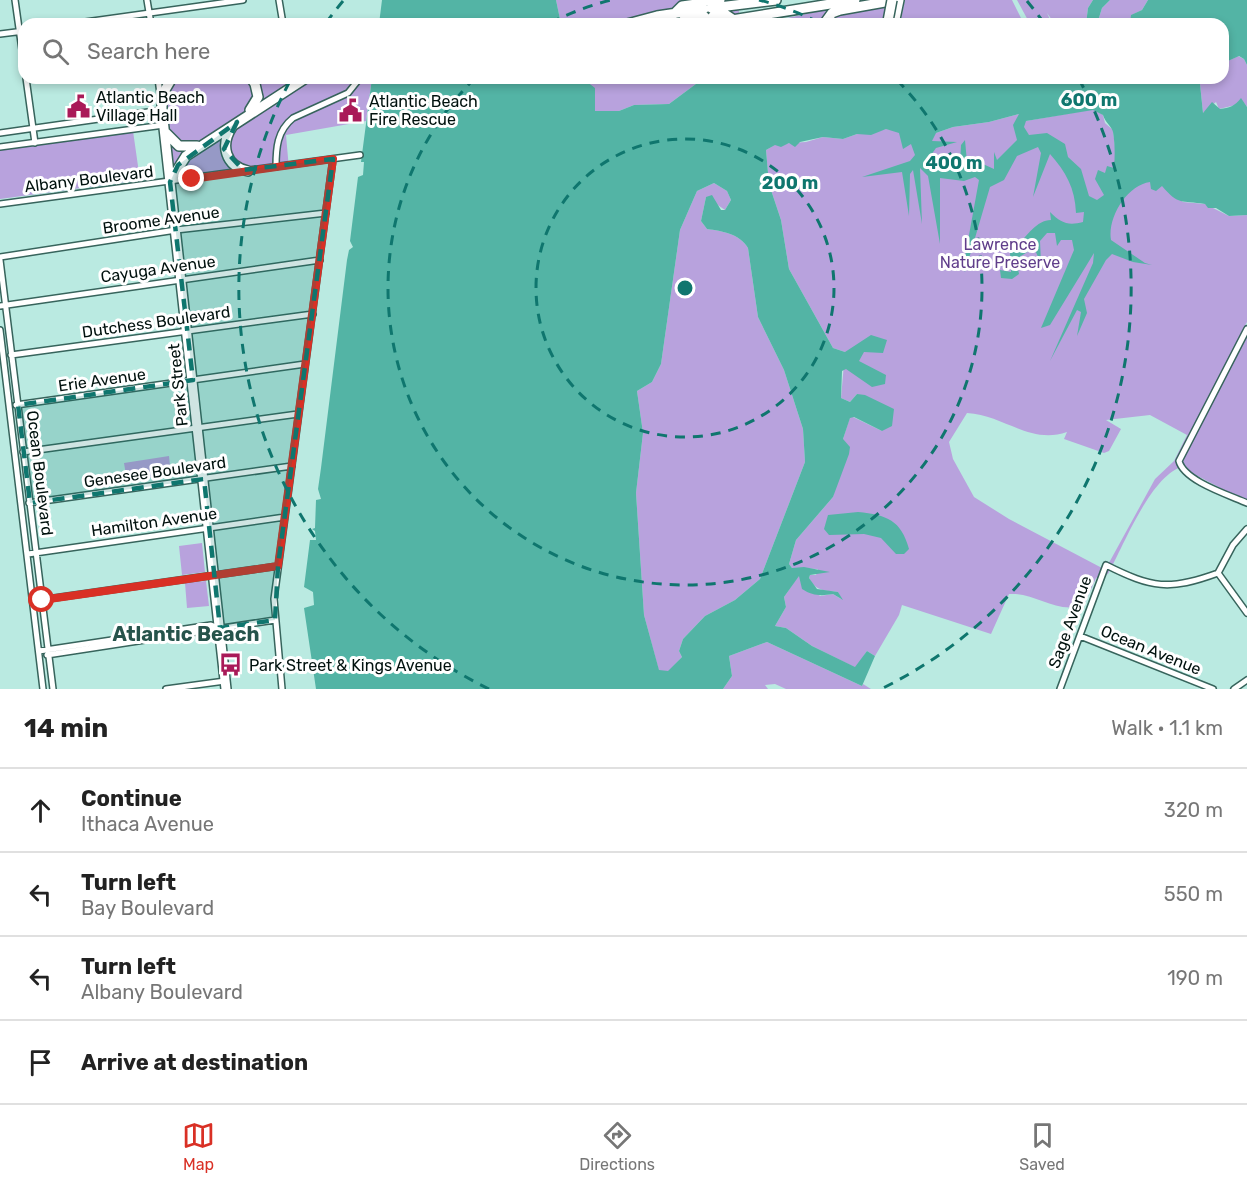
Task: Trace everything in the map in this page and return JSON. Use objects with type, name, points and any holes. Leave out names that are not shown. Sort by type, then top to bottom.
[{"type":"highway","points":[[688,18],[746,0]]},
{"type":"highway","points":[[655,18],[674,14],[684,16],[776,0]]},
{"type":"highway","points":[[757,18],[855,0]]},
{"type":"highway","points":[[828,18],[832,13],[840,10],[896,0],[892,18]]},
{"type":"highway","points":[[674,14],[681,3],[725,14],[727,18]]},
{"type":"highway","points":[[162,110],[164,90],[168,84]]},
{"type":"highway","points":[[246,114],[258,98],[255,84]]},
{"type":"highway","points":[[171,182],[181,161],[246,114],[296,84]]},
{"type":"highway","name":"Park Street","points":[[162,110],[226,685]]},
{"type":"highway","points":[[237,122],[227,136],[224,149],[232,162],[248,171]]},
{"type":"highway","points":[[164,125],[168,136],[179,146],[195,147],[207,141]]},
{"type":"street","points":[[15,0],[19,18]]},
{"type":"street","points":[[147,0],[150,18]]},
{"type":"street","points":[[114,18],[243,0]]},
{"type":"street","points":[[279,0],[282,18]]},
{"type":"street","points":[[0,34],[18,32]]},
{"type":"street","points":[[29,84],[35,142]]},
{"type":"street","name":"Park Street","points":[[159,84],[162,110]]},
{"type":"street","points":[[276,167],[277,144],[286,124],[293,118],[333,100],[354,88],[356,84]]},
{"type":"street","points":[[0,133],[162,110]]},
{"type":"street","points":[[0,147],[164,125]]},
{"type":"street","name":"Albany Boulevard","points":[[0,204],[360,155]]},
{"type":"street","points":[[282,689],[274,599],[333,159]]},
{"type":"street","name":"Broome Avenue","points":[[0,259],[176,230],[326,213]]},
{"type":"street","name":"Ocean Boulevard","points":[[0,259],[3,305],[12,355],[53,689]]},
{"type":"street","name":"Cayuga Avenue","points":[[3,305],[320,260]]},
{"type":"street","name":"Dutchess Boulevard","points":[[3,356],[313,314]]},
{"type":"street","points":[[1247,329],[1179,461],[1181,468],[1190,476],[1247,503]]},
{"type":"street","name":"Ocean Boulevard","points":[[0,330],[43,689]]},
{"type":"street","name":"Erie Avenue","points":[[9,406],[305,364]]},
{"type":"street","points":[[15,453],[298,414]]},
{"type":"street","name":"Genesee Boulevard","points":[[21,504],[292,466]]},
{"type":"street","name":"Hamilton Avenue","points":[[28,554],[285,517]]},
{"type":"street","points":[[1247,529],[1233,545],[1218,573],[1247,613]]},
{"type":"street","name":"Sage Avenue","points":[[1060,689],[1106,565],[1157,586],[1182,584],[1218,573]]},
{"type":"street","points":[[33,601],[278,566]]},
{"type":"street","points":[[39,653],[212,632],[220,628],[275,620]]},
{"type":"street","name":"Ocean Avenue","points":[[1080,636],[1213,689]]},
{"type":"street","points":[[1234,689],[1247,680]]},
{"type":"street","points":[[166,689],[226,685]]},
{"type":"highlighted area","points":[[237,122],[224,149],[243,170],[333,159],[278,566],[275,620],[220,628],[204,479],[30,503],[18,405],[193,380],[170,182],[178,165]]},
{"type":"green space","points":[[556,0],[737,0],[740,18],[560,18]]},
{"type":"green space","points":[[905,0],[1012,0],[1021,18],[901,18]]},
{"type":"green space","points":[[1017,0],[1093,0],[1088,8],[1087,18],[1051,18],[1047,13],[1049,18],[1027,18]]},
{"type":"green space","points":[[1110,0],[1148,0],[1142,10],[1132,15],[1131,18],[1099,18],[1102,8]]},
{"type":"green space","points":[[889,2],[884,18],[831,17]]},
{"type":"green space","points":[[840,7],[827,18],[788,18]]},
{"type":"green space","points":[[1238,56],[1244,59],[1247,65],[1247,107],[1244,103],[1219,109],[1216,102],[1203,113],[1200,84],[1229,84],[1229,60]]},
{"type":"green space","points":[[159,84],[371,84],[366,121],[286,135],[289,169],[172,185]]},
{"type":"green space","points":[[584,84],[696,84],[669,104],[634,105],[619,111],[595,111]]},
{"type":"green space","name":"Lawrence Nature Preserve","points":[[1094,109],[1103,115],[1105,123],[1113,130],[1115,147],[1183,202],[1205,204],[1229,216],[1247,215],[1247,322],[1224,368],[1247,330],[1247,502],[1190,472],[1185,466],[1173,471],[1150,495],[1108,574],[1096,578],[1084,605],[1064,607],[1028,596],[1009,594],[991,634],[902,605],[899,615],[875,656],[867,651],[856,668],[812,646],[786,628],[775,626],[786,607],[784,597],[799,575],[820,596],[833,594],[841,599],[838,592],[821,590],[812,583],[810,575],[816,575],[818,569],[792,568],[789,564],[796,540],[833,497],[843,439],[850,417],[882,431],[857,394],[850,402],[841,398],[845,352],[833,348],[789,269],[781,220],[769,184],[766,150],[776,144],[806,142],[823,137],[843,139],[886,129],[936,133],[953,127],[989,122],[1019,114],[1026,121]],"holes":[[[967,413],[1041,435],[1067,432],[1064,439],[1104,453],[1109,451],[1121,429],[1106,420],[1150,415],[1187,435],[1174,461],[1155,479],[1110,561],[1102,568],[1009,519],[974,497],[953,459],[949,442]]]},
{"type":"green space","points":[[133,131],[140,180],[0,199],[0,150]]},
{"type":"green space","points":[[714,183],[727,191],[731,200],[725,210],[706,197],[701,221],[707,229],[735,236],[748,248],[758,317],[784,370],[803,429],[805,462],[760,579],[735,600],[705,616],[683,639],[679,651],[682,657],[668,672],[659,671],[644,615],[636,493],[643,433],[637,391],[652,382],[661,364],[680,230],[697,191]]},
{"type":"green space","points":[[169,456],[171,475],[127,481],[124,463]]},
{"type":"green space","points":[[202,543],[205,572],[182,575],[179,546]]},
{"type":"green space","points":[[206,581],[209,606],[187,608],[185,583]]},
{"type":"green space","points":[[767,642],[871,689],[786,689],[775,684],[765,685],[768,689],[723,689],[732,676],[729,656]]},
{"type":"shaded area","points":[[382,0],[556,0],[560,18],[380,18]]},
{"type":"shaded area","points":[[1093,0],[1110,0],[1102,8],[1099,18],[1087,18],[1088,8]]},
{"type":"shaded area","points":[[1148,0],[1247,0],[1247,65],[1239,56],[1229,61],[1229,18],[1131,18],[1131,15],[1142,10]]},
{"type":"shaded area","points":[[371,84],[590,84],[595,88],[595,111],[619,111],[634,105],[669,104],[696,84],[1200,84],[1203,113],[1212,102],[1223,109],[1234,105],[1241,98],[1247,107],[1247,215],[1229,216],[1216,208],[1208,208],[1205,204],[1181,201],[1173,197],[1162,186],[1156,191],[1151,189],[1150,182],[1134,189],[1120,204],[1112,222],[1111,240],[1145,263],[1152,265],[1133,262],[1112,254],[1106,260],[1084,299],[1087,313],[1077,336],[1081,312],[1077,310],[1050,361],[1093,263],[1094,253],[1050,325],[1041,328],[1074,250],[1072,240],[1061,240],[1057,246],[1055,233],[1047,233],[1040,241],[1041,263],[1034,248],[1016,259],[1019,274],[1012,279],[1001,278],[1000,270],[1011,272],[1010,252],[1039,224],[1051,220],[1050,212],[1065,223],[1083,222],[1084,212],[1076,213],[1069,181],[1050,154],[1033,197],[1041,153],[1038,147],[1017,156],[1004,180],[990,187],[965,272],[963,268],[979,180],[975,177],[964,181],[940,178],[940,244],[928,176],[920,168],[922,224],[913,170],[910,174],[909,216],[902,172],[862,177],[910,161],[915,155],[911,144],[903,149],[899,133],[886,129],[871,135],[857,134],[843,139],[823,137],[800,142],[795,147],[789,143],[781,147],[775,145],[766,150],[769,184],[781,220],[789,269],[833,348],[845,352],[871,335],[887,340],[883,353],[864,352],[859,361],[886,375],[885,384],[872,387],[846,369],[842,371],[841,398],[850,402],[857,394],[865,395],[894,409],[892,426],[882,431],[854,417],[850,418],[843,439],[850,447],[849,454],[833,497],[796,540],[789,564],[792,568],[804,567],[830,572],[810,575],[809,578],[817,589],[838,592],[843,600],[833,594],[817,595],[802,589],[799,576],[784,597],[786,607],[775,626],[786,628],[812,646],[855,667],[867,651],[875,656],[862,686],[767,642],[729,656],[732,676],[723,689],[316,689],[304,608],[314,605],[313,592],[304,587],[310,540],[316,540],[315,531],[312,529],[315,528],[316,500],[321,499],[318,489],[347,260],[349,250],[353,247],[350,241],[358,177],[363,175],[364,162],[361,162]],"holes":[[[1093,110],[1103,115],[1111,128],[1115,150],[1114,168],[1107,166],[1105,173],[1098,170],[1095,179],[1104,195],[1097,200],[1089,196],[1081,169],[1068,157],[1065,144],[1047,133],[1029,135],[1024,127],[1026,121]],[[1019,114],[1013,125],[1017,140],[997,160],[994,152],[994,169],[974,160],[967,162],[965,140],[961,145],[960,166],[944,164],[931,155],[936,148],[957,142],[932,141],[936,133],[953,127],[989,122]],[[714,183],[727,191],[731,200],[725,210],[721,210],[712,195],[706,197],[701,221],[707,229],[735,236],[748,248],[758,317],[784,370],[803,429],[805,462],[760,579],[735,600],[705,616],[683,639],[679,651],[682,657],[668,671],[659,670],[644,615],[636,493],[643,433],[637,391],[652,382],[661,364],[680,230],[697,191]]]},
{"type":"shaded area","points":[[858,512],[885,517],[897,525],[909,549],[904,554],[896,554],[881,538],[864,534],[829,535],[824,529],[828,515]]},
{"type":"place","name":"Atlantic Beach Village Hall","points":[[78,106]]},
{"type":"place","name":"Atlantic Beach Fire Rescue","points":[[351,110]]},
{"type":"place","name":"Park Street & Kings Avenue","points":[[231,665]]},
{"type":"district","name":"Atlantic Beach","points":[[186,634]]},
{"type":"route","points":[[42,600],[278,566],[333,159],[192,179]]}]
